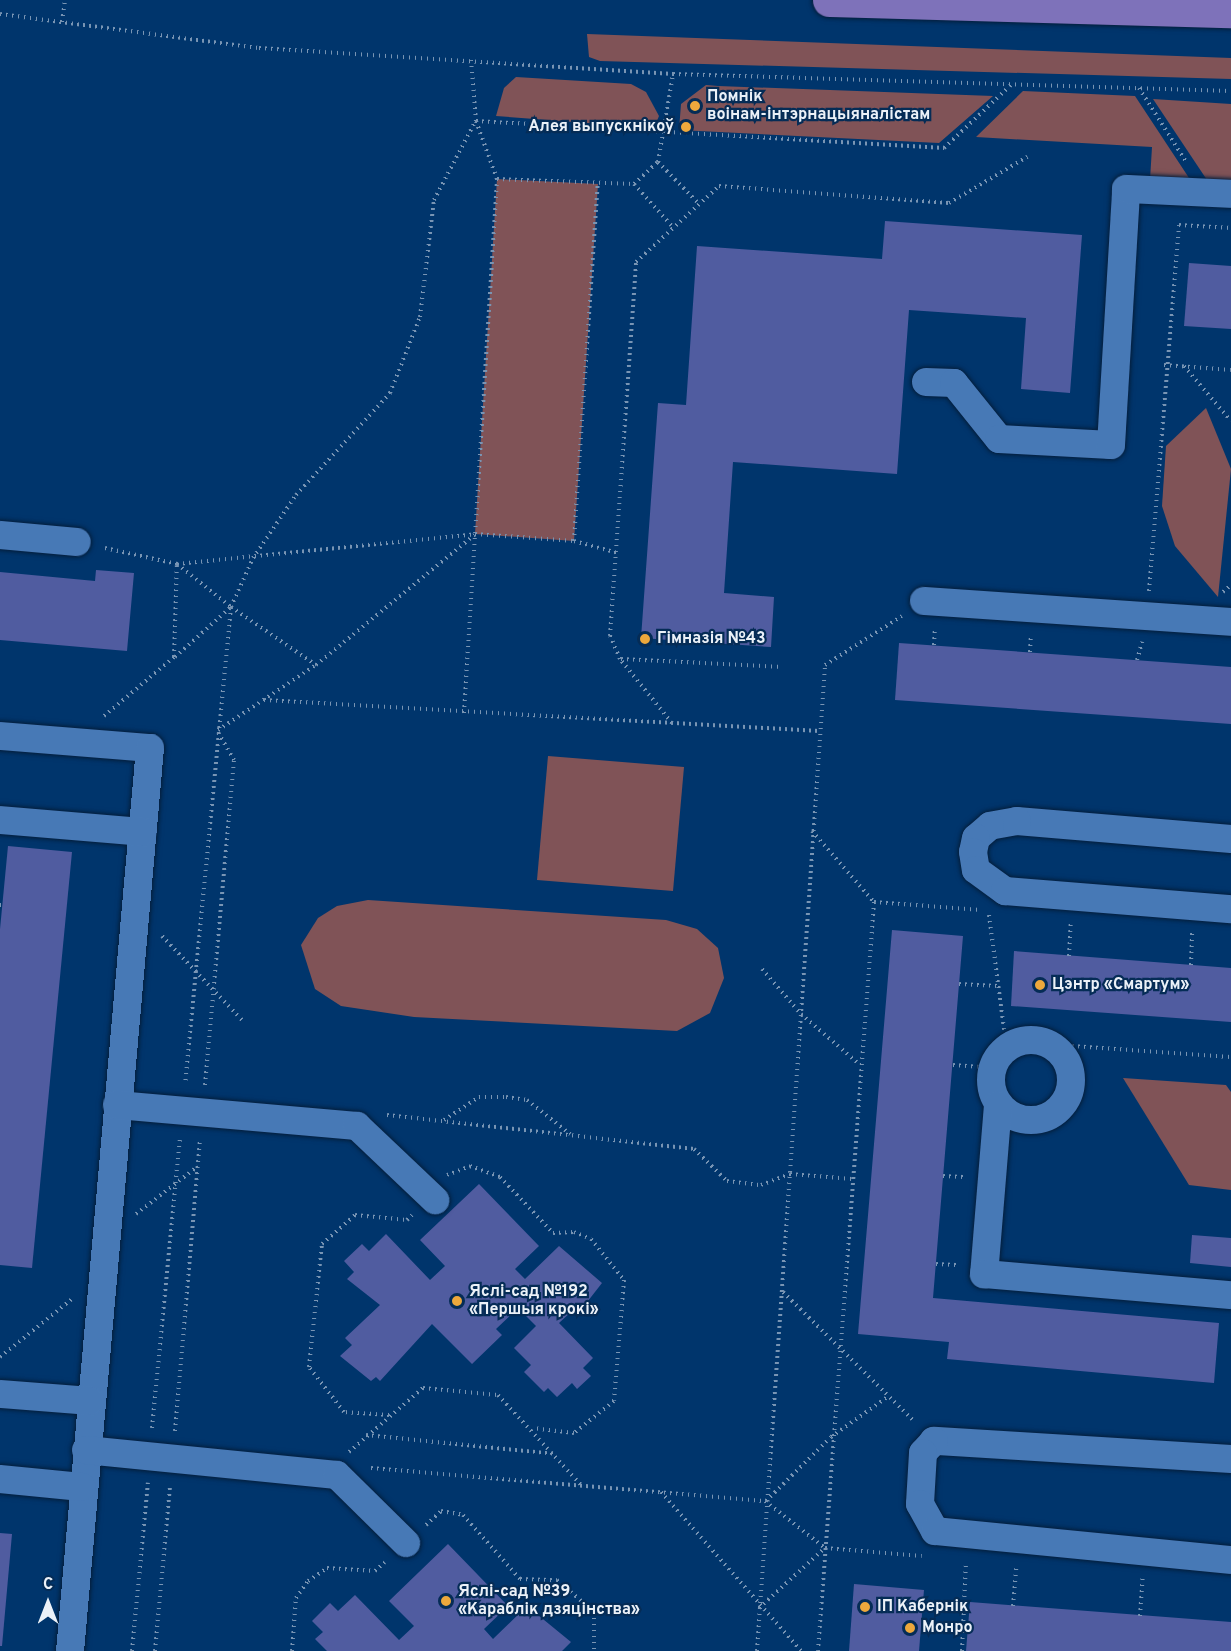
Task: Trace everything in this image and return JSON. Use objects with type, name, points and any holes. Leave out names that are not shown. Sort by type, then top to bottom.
[{"type":"main road","points":[[829,0],[1231,11]]},
{"type":"lane","points":[[926,382],[954,383],[999,439],[1111,445],[1126,189],[1219,194]]},
{"type":"lane","points":[[0,535],[77,542]]},
{"type":"lane","points":[[924,601],[1231,622]]},
{"type":"lane","points":[[0,736],[150,748],[82,1487],[70,1651]]},
{"type":"lane","points":[[0,820],[142,832]]},
{"type":"lane","points":[[1231,839],[1017,821],[990,826],[976,838],[976,870],[997,901],[1231,909]]},
{"type":"lane","points":[[998,1105],[1021,1120],[1048,1117],[1068,1098],[1070,1071],[1056,1048],[1032,1040],[1007,1047],[992,1068],[990,1081],[998,1105],[984,1274],[1231,1295]]},
{"type":"lane","points":[[117,1105],[357,1126],[432,1197]]},
{"type":"lane","points":[[0,1394],[90,1401]]},
{"type":"lane","points":[[1231,1459],[934,1441],[923,1453],[920,1504],[935,1531],[966,1547],[1018,1539],[1231,1560]]},
{"type":"lane","points":[[86,1450],[337,1475],[406,1543]]},
{"type":"lane","points":[[0,1479],[82,1487]]},
{"type":"path","points":[[62,22],[65,0]]},
{"type":"path","points":[[0,14],[259,48],[673,74],[1231,91]]},
{"type":"path","points":[[464,713],[497,179],[476,121],[471,60]]},
{"type":"path","points":[[497,179],[634,184],[658,162],[661,133],[673,74]]},
{"type":"path","points":[[476,121],[944,148],[1012,84]]},
{"type":"path","points":[[1138,88],[1219,194],[1221,227]]},
{"type":"path","points":[[132,1651],[161,1458],[198,1166],[193,1113],[196,968],[231,607],[253,558],[296,495],[390,393],[420,317],[434,200],[476,121]]},
{"type":"path","points":[[672,723],[620,659],[610,636],[618,553],[636,262],[672,226],[719,186],[949,203],[1028,158]]},
{"type":"path","points":[[658,162],[699,204]]},
{"type":"path","points":[[574,541],[598,184]]},
{"type":"path","points":[[634,184],[672,226]]},
{"type":"path","points":[[1148,616],[1164,365],[1179,225],[1231,228]]},
{"type":"path","points":[[1164,365],[1231,370]]},
{"type":"path","points":[[1184,366],[1231,421]]},
{"type":"path","points":[[218,731],[316,666],[475,534]]},
{"type":"path","points":[[77,542],[177,564],[475,534],[574,541],[618,553]]},
{"type":"path","points":[[177,564],[231,607],[316,666]]},
{"type":"path","points":[[174,657],[177,564]]},
{"type":"path","points":[[757,1651],[765,1502],[783,1291],[812,831],[825,666],[924,601]]},
{"type":"path","points":[[78,742],[231,607]]},
{"type":"path","points":[[620,659],[783,667]]},
{"type":"path","points":[[264,700],[464,713],[819,731]]},
{"type":"path","points":[[155,1651],[161,1458],[176,1187],[193,1113],[214,985],[234,759],[218,731]]},
{"type":"path","points":[[812,831],[874,902],[831,1437],[818,1651]]},
{"type":"path","points":[[874,902],[997,901],[998,986],[1005,1035],[1050,1037],[1072,1046],[1231,1057]]},
{"type":"path","points":[[135,910],[214,985],[242,1020]]},
{"type":"path","points":[[762,969],[801,1014],[860,1064]]},
{"type":"path","points":[[959,984],[998,986]]},
{"type":"path","points":[[953,1065],[992,1068]]},
{"type":"path","points":[[572,1136],[527,1100],[506,1097],[479,1097],[443,1121],[534,1130],[572,1136],[694,1149],[727,1181],[762,1185],[790,1174],[852,1179]]},
{"type":"path","points":[[106,1235],[176,1187],[198,1166]]},
{"type":"path","points":[[389,1415],[344,1412],[309,1367],[322,1244],[355,1215],[407,1220],[432,1197],[451,1170],[485,1168],[500,1177],[553,1233],[574,1232],[591,1239],[624,1280],[614,1401],[574,1433],[532,1428]]},
{"type":"path","points":[[0,1357],[102,1275]]},
{"type":"path","points":[[783,1291],[934,1441]]},
{"type":"path","points":[[344,1457],[366,1435],[423,1388],[498,1395],[532,1428],[581,1485]]},
{"type":"path","points":[[765,1502],[831,1437],[889,1396]]},
{"type":"path","points":[[366,1435],[555,1454]]},
{"type":"path","points":[[359,1467],[765,1502],[825,1548],[930,1557]]},
{"type":"path","points":[[660,1492],[759,1608],[801,1651]]},
{"type":"path","points":[[292,1651],[296,1598],[308,1581],[327,1568],[375,1571],[441,1511],[463,1515],[520,1579],[556,1581],[594,1612],[594,1651]]},
{"type":"path","points":[[1012,1606],[1018,1539]]},
{"type":"path","points":[[954,1559],[966,1547]]},
{"type":"path","points":[[962,1651],[966,1547]]},
{"type":"path","points":[[759,1608],[825,1548]]},
{"type":"path","points":[[1140,1616],[1145,1551]]},
{"type":"shaded area","points":[[587,34],[1231,58],[1231,79],[600,61],[589,57]]},
{"type":"shaded area","points":[[516,77],[631,84],[646,92],[659,116],[654,128],[496,116],[504,88]]},
{"type":"shaded area","points":[[706,85],[993,96],[939,143],[679,130],[681,104]]},
{"type":"shaded area","points":[[1023,91],[1135,96],[1193,184],[1150,180],[1152,147],[976,137]]},
{"type":"shaded area","points":[[1153,99],[1231,104],[1231,185],[1209,183]]},
{"type":"shaded area","points":[[497,179],[598,184],[574,541],[475,534]]},
{"type":"shaded area","points":[[1206,408],[1231,469],[1218,597],[1175,546],[1162,506],[1166,446]]},
{"type":"shaded area","points":[[548,756],[684,767],[673,891],[537,880]]},
{"type":"shaded area","points":[[368,900],[666,920],[697,929],[718,948],[724,978],[710,1013],[677,1031],[414,1017],[341,1006],[315,989],[301,945],[318,918],[337,906]]},
{"type":"shaded area","points":[[1123,1078],[1226,1085],[1231,1092],[1231,1190],[1189,1185]]},
{"type":"building","points":[[885,221],[1082,235],[1070,393],[1021,389],[1026,318],[909,310],[897,474],[733,462],[724,593],[774,597],[771,647],[641,638],[658,403],[686,405],[697,246],[882,259]]},
{"type":"building","points":[[1189,263],[1231,266],[1231,329],[1184,326]]},
{"type":"building","points":[[96,570],[134,573],[127,651],[0,640],[0,572],[95,581]]},
{"type":"building","points":[[899,643],[1231,667],[1231,724],[895,700]]},
{"type":"building","points":[[8,846],[72,852],[32,1268],[0,1265],[0,929]]},
{"type":"building","points":[[892,930],[963,936],[933,1298],[1219,1323],[1214,1383],[947,1359],[949,1342],[858,1334]]},
{"type":"building","points":[[1014,951],[1231,968],[1231,1022],[1011,1006]]},
{"type":"building","points":[[479,1184],[539,1246],[515,1269],[525,1279],[559,1246],[602,1283],[577,1315],[572,1311],[559,1323],[593,1358],[583,1368],[591,1376],[577,1389],[572,1383],[557,1397],[548,1388],[544,1392],[524,1372],[531,1365],[514,1348],[536,1326],[518,1308],[496,1329],[502,1335],[472,1364],[432,1324],[380,1381],[376,1377],[371,1381],[340,1356],[352,1345],[345,1338],[380,1305],[347,1279],[354,1272],[344,1261],[362,1244],[369,1251],[386,1234],[430,1280],[445,1266],[420,1240]]},
{"type":"building","points":[[1192,1235],[1231,1238],[1231,1267],[1190,1263]]},
{"type":"building","points":[[0,1533],[12,1534],[2,1646],[0,1646]]},
{"type":"building","points":[[448,1544],[508,1606],[484,1629],[493,1639],[527,1606],[571,1642],[562,1651],[327,1651],[315,1639],[323,1632],[312,1621],[330,1603],[338,1611],[355,1595],[399,1640],[414,1626],[389,1601]]},
{"type":"building","points":[[854,1584],[924,1590],[919,1651],[849,1651]]},
{"type":"building","points":[[970,1602],[1231,1622],[1231,1651],[966,1651]]},
{"type":"place","name":"Помнік воінам-інтэрнацыяналістам","points":[[695,106]]},
{"type":"place","name":"Алея выпускнікоў","points":[[686,127]]},
{"type":"place","name":"Гімназія №43","points":[[645,639]]},
{"type":"place","name":"Цэнтр «Смартум»","points":[[1040,985]]},
{"type":"place","name":"Яслі-сад №192 «Першыя крокі»","points":[[457,1301]]},
{"type":"place","name":"Яслі-сад №39 «Караблік дзяцінства»","points":[[446,1601]]},
{"type":"place","name":"ІП Кабернік","points":[[865,1607]]},
{"type":"place","name":"Монро","points":[[910,1628]]}]
